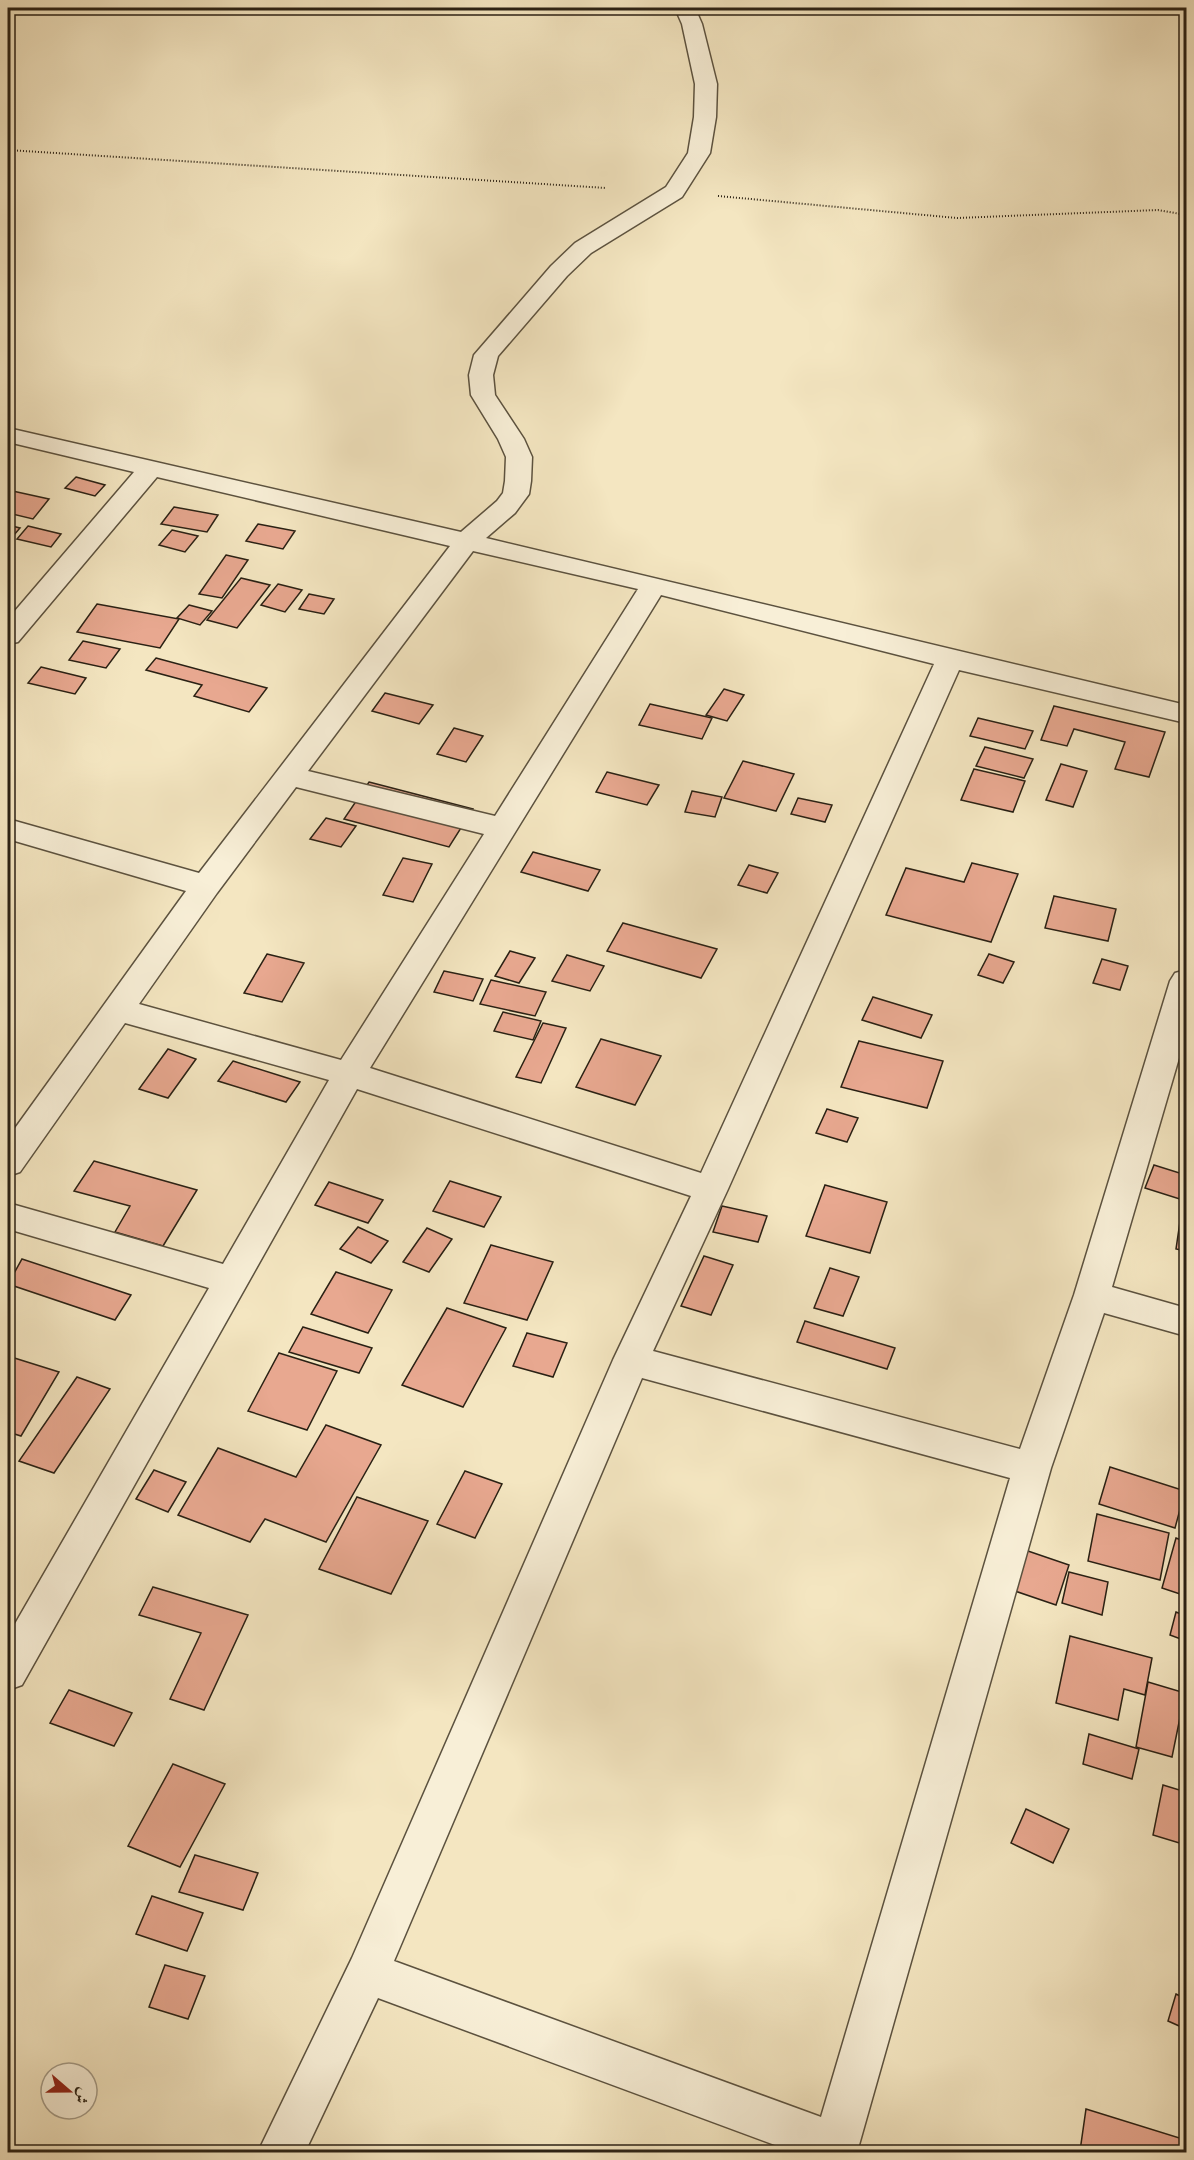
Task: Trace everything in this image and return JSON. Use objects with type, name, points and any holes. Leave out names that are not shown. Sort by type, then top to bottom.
[{"type":"street","points":[[8,1163],[206,886],[466,542],[506,507],[516,494],[519,457],[483,395],[481,375],[486,355],[559,271],[583,249],[674,192],[699,153],[705,117],[706,84],[692,24],[685,8]]},
{"type":"street","points":[[8,435],[654,585],[950,659],[1186,714]]},
{"type":"street","points":[[8,636],[150,469]]},
{"type":"street","points":[[8,1672],[349,1074],[654,585]]},
{"type":"street","points":[[281,2152],[367,1973],[631,1360],[711,1189],[950,659]]},
{"type":"street","points":[[289,776],[502,828]]},
{"type":"street","points":[[8,829],[206,886]]},
{"type":"street","points":[[367,1973],[835,2149],[1032,1468],[1092,1294],[1186,981]]},
{"type":"street","points":[[117,1009],[349,1074],[711,1189]]},
{"type":"street","points":[[8,1216],[233,1281]]},
{"type":"street","points":[[1092,1294],[1186,1322]]},
{"type":"street","points":[[631,1360],[1032,1468]]},
{"type":"path","points":[[8,150],[674,192],[957,218],[1158,210],[1186,215]]},
{"type":"building","points":[[76,477],[105,485],[95,496],[65,488]]},
{"type":"building","points":[[8,490],[49,499],[33,519],[8,513]]},
{"type":"building","points":[[174,507],[218,515],[207,532],[161,524]]},
{"type":"building","points":[[258,524],[295,531],[283,549],[246,541]]},
{"type":"building","points":[[8,525],[20,528],[8,542]]},
{"type":"building","points":[[28,526],[61,534],[51,547],[17,539]]},
{"type":"building","points":[[172,530],[198,536],[185,552],[159,545]]},
{"type":"building","points":[[226,555],[248,560],[222,598],[199,594]]},
{"type":"building","points":[[241,578],[270,585],[237,628],[207,620]]},
{"type":"building","points":[[278,584],[302,590],[285,612],[261,605]]},
{"type":"building","points":[[309,594],[334,599],[324,614],[299,609]]},
{"type":"building","points":[[97,604],[179,619],[160,648],[77,632]]},
{"type":"building","points":[[189,605],[212,611],[200,625],[177,618]]},
{"type":"building","points":[[83,641],[120,649],[106,668],[69,660]]},
{"type":"building","points":[[156,658],[267,688],[249,712],[194,696],[202,685],[146,670]]},
{"type":"building","points":[[41,667],[86,678],[75,694],[28,683]]},
{"type":"building","points":[[724,689],[744,695],[727,721],[706,715]]},
{"type":"building","points":[[385,693],[433,705],[419,724],[372,711]]},
{"type":"building","points":[[650,704],[712,718],[702,739],[639,725]]},
{"type":"building","points":[[1054,706],[1165,732],[1149,777],[1115,769],[1125,742],[1074,729],[1067,746],[1041,740]]},
{"type":"building","points":[[978,718],[1033,731],[1025,749],[970,736]]},
{"type":"building","points":[[454,728],[483,736],[466,762],[437,754]]},
{"type":"building","points":[[985,747],[1033,759],[1024,778],[976,766]]},
{"type":"building","points":[[743,761],[794,774],[776,811],[724,798]]},
{"type":"building","points":[[1061,764],[1087,771],[1073,807],[1046,800]]},
{"type":"building","points":[[974,769],[1025,781],[1013,812],[961,800]]},
{"type":"building","points":[[607,772],[659,785],[647,805],[596,792]]},
{"type":"building","points":[[369,782],[473,809],[449,847],[344,819]]},
{"type":"building","points":[[692,791],[722,797],[715,817],[685,812]]},
{"type":"building","points":[[798,798],[832,805],[825,822],[791,814]]},
{"type":"building","points":[[326,818],[356,826],[341,847],[310,839]]},
{"type":"building","points":[[533,852],[600,870],[588,891],[521,872]]},
{"type":"building","points":[[403,858],[432,864],[413,902],[383,895]]},
{"type":"building","points":[[972,863],[1018,874],[991,942],[886,915],[906,868],[964,882]]},
{"type":"building","points":[[749,865],[778,873],[767,893],[738,885]]},
{"type":"building","points":[[1054,896],[1116,909],[1108,941],[1045,928]]},
{"type":"building","points":[[623,923],[717,949],[701,978],[607,951]]},
{"type":"building","points":[[510,951],[535,958],[519,983],[495,976]]},
{"type":"building","points":[[267,954],[304,963],[282,1002],[244,993]]},
{"type":"building","points":[[989,954],[1014,962],[1003,983],[978,975]]},
{"type":"building","points":[[567,955],[604,966],[590,991],[552,981]]},
{"type":"building","points":[[1102,959],[1128,966],[1120,990],[1093,983]]},
{"type":"building","points":[[444,971],[483,979],[473,1001],[434,992]]},
{"type":"building","points":[[491,980],[546,992],[535,1016],[480,1004]]},
{"type":"building","points":[[873,997],[932,1015],[921,1038],[862,1020]]},
{"type":"building","points":[[503,1012],[541,1021],[533,1040],[494,1031]]},
{"type":"building","points":[[543,1023],[566,1028],[541,1083],[516,1077]]},
{"type":"building","points":[[601,1039],[661,1056],[635,1105],[576,1087]]},
{"type":"building","points":[[859,1041],[943,1061],[927,1108],[841,1087]]},
{"type":"building","points":[[168,1049],[196,1059],[168,1098],[139,1089]]},
{"type":"building","points":[[233,1061],[300,1082],[286,1102],[218,1081]]},
{"type":"building","points":[[827,1109],[858,1118],[847,1142],[816,1133]]},
{"type":"building","points":[[94,1161],[197,1190],[163,1246],[115,1232],[130,1206],[74,1191]]},
{"type":"building","points":[[1154,1165],[1186,1175],[1186,1201],[1145,1188]]},
{"type":"building","points":[[450,1181],[501,1197],[484,1227],[433,1211]]},
{"type":"building","points":[[329,1182],[383,1200],[368,1223],[315,1205]]},
{"type":"building","points":[[825,1185],[887,1202],[870,1253],[806,1236]]},
{"type":"building","points":[[722,1206],[767,1216],[758,1242],[713,1232]]},
{"type":"building","points":[[1181,1215],[1186,1216],[1186,1251],[1176,1249]]},
{"type":"building","points":[[358,1227],[388,1241],[371,1263],[340,1249]]},
{"type":"building","points":[[427,1228],[452,1239],[429,1272],[403,1262]]},
{"type":"building","points":[[491,1245],[553,1262],[527,1320],[464,1303]]},
{"type":"building","points":[[704,1256],[733,1265],[711,1315],[681,1306]]},
{"type":"building","points":[[22,1259],[131,1295],[115,1320],[8,1284]]},
{"type":"building","points":[[830,1268],[859,1277],[843,1316],[814,1308]]},
{"type":"building","points":[[336,1272],[392,1290],[368,1333],[311,1314]]},
{"type":"building","points":[[447,1308],[506,1328],[463,1407],[402,1385]]},
{"type":"building","points":[[805,1321],[895,1348],[887,1369],[797,1342]]},
{"type":"building","points":[[303,1327],[372,1348],[359,1373],[289,1352]]},
{"type":"building","points":[[527,1333],[567,1343],[553,1377],[513,1366]]},
{"type":"building","points":[[279,1353],[337,1371],[307,1430],[248,1411]]},
{"type":"building","points":[[8,1356],[59,1372],[21,1436],[8,1432]]},
{"type":"building","points":[[77,1377],[110,1389],[54,1473],[19,1461]]},
{"type":"building","points":[[326,1425],[381,1445],[326,1542],[265,1519],[250,1542],[178,1515],[218,1448],[296,1477]]},
{"type":"building","points":[[1110,1467],[1185,1491],[1175,1528],[1099,1504]]},
{"type":"building","points":[[154,1470],[186,1482],[168,1512],[136,1499]]},
{"type":"building","points":[[465,1471],[502,1484],[475,1538],[437,1524]]},
{"type":"building","points":[[357,1497],[428,1521],[391,1594],[319,1569]]},
{"type":"building","points":[[1097,1514],[1169,1533],[1160,1580],[1088,1561]]},
{"type":"building","points":[[1176,1538],[1186,1542],[1186,1596],[1162,1588]]},
{"type":"building","points":[[1025,1550],[1069,1565],[1056,1605],[1012,1590]]},
{"type":"building","points":[[1069,1572],[1108,1582],[1102,1615],[1062,1603]]},
{"type":"building","points":[[153,1587],[248,1615],[204,1710],[170,1699],[201,1633],[139,1615]]},
{"type":"building","points":[[1176,1612],[1186,1616],[1186,1641],[1170,1635]]},
{"type":"building","points":[[1070,1636],[1152,1658],[1145,1695],[1124,1689],[1118,1720],[1056,1703]]},
{"type":"building","points":[[1148,1682],[1185,1693],[1172,1757],[1136,1747]]},
{"type":"building","points":[[69,1690],[132,1713],[114,1746],[50,1723]]},
{"type":"building","points":[[1089,1734],[1139,1749],[1132,1779],[1083,1764]]},
{"type":"building","points":[[173,1764],[225,1784],[180,1867],[128,1846]]},
{"type":"building","points":[[1163,1785],[1186,1792],[1186,1845],[1153,1835]]},
{"type":"building","points":[[1026,1809],[1069,1829],[1053,1863],[1011,1843]]},
{"type":"building","points":[[195,1855],[258,1873],[243,1910],[179,1892]]},
{"type":"building","points":[[152,1896],[203,1913],[187,1951],[136,1934]]},
{"type":"building","points":[[165,1965],[205,1976],[188,2019],[149,2007]]},
{"type":"building","points":[[1176,1994],[1186,1999],[1186,2029],[1168,2021]]},
{"type":"building","points":[[1086,2109],[1186,2140],[1186,2152],[1080,2151]]}]
